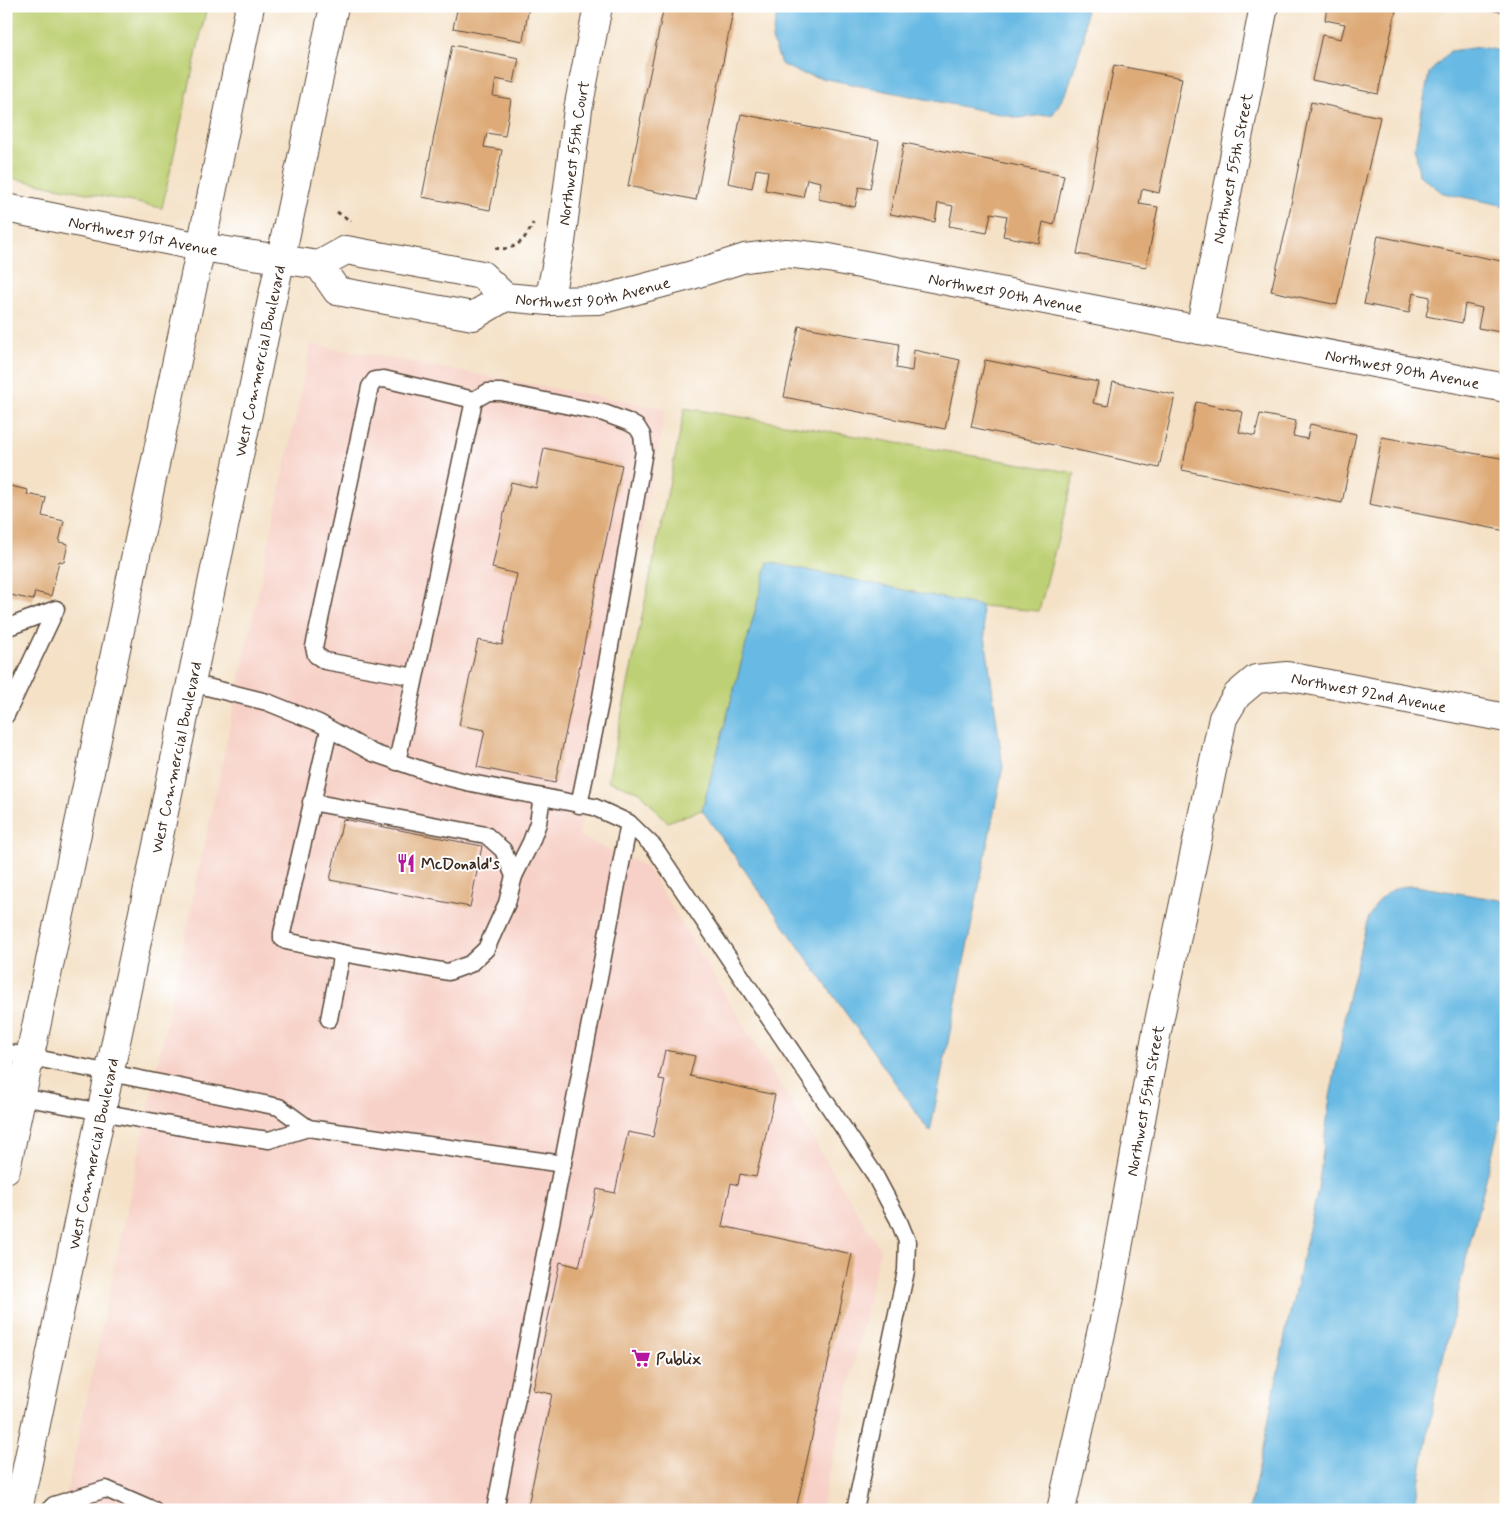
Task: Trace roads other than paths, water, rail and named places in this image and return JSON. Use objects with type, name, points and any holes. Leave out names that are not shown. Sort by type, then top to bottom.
[{"type":"main road","points":[[6,1169],[18,1055],[201,247],[250,6]]},
{"type":"main road","name":"West Commercial Boulevard","points":[[18,1510],[334,6]]},
{"type":"main road","name":"Northwest 55th Court","points":[[549,301],[561,242],[578,109],[598,6]]},
{"type":"main road","name":"Northwest 55th Street","points":[[1200,330],[1264,6]]},
{"type":"main road","name":"Northwest 91st Avenue","points":[[6,208],[201,247],[280,258]]},
{"type":"main road","name":"Northwest 90th Avenue","points":[[505,297],[482,275],[346,250],[319,265],[337,291],[473,316],[505,297],[549,301],[599,300],[689,276],[745,258],[786,253],[829,258],[1506,388]]},
{"type":"main road","points":[[280,258],[319,265]]},
{"type":"main road","name":"Northwest 92nd Avenue","points":[[1237,695],[1256,679],[1287,676],[1506,718]]},
{"type":"main road","name":"Northwest 55th Street","points":[[1061,1510],[1109,1298],[1157,1031],[1223,718],[1237,695]]},
{"type":"lane","points":[[416,677],[325,661],[316,655],[314,647],[370,387],[375,380],[384,379],[474,400],[488,392],[501,392],[604,413],[637,427],[642,435],[644,451],[600,702],[579,805]]},
{"type":"lane","points":[[398,762],[474,400]]},
{"type":"lane","points":[[6,624],[11,626],[56,609],[6,715]]},
{"type":"lane","points":[[191,683],[267,702],[319,723],[372,753],[434,774],[594,807],[629,823],[654,847],[872,1172],[898,1219],[907,1241],[906,1271],[855,1510]]},
{"type":"lane","points":[[329,730],[282,933],[282,938],[286,941],[448,972],[470,964],[486,950],[507,903],[514,876],[532,842],[538,823],[542,797]]},
{"type":"lane","points":[[312,802],[486,835],[503,850],[514,876]]},
{"type":"lane","points":[[494,1510],[629,823]]},
{"type":"lane","points":[[329,1019],[342,953]]},
{"type":"lane","points":[[18,1055],[279,1107],[308,1128]]},
{"type":"lane","points":[[14,1096],[192,1129],[269,1140],[308,1128],[563,1164]]},
{"type":"lane","points":[[49,1510],[54,1505],[106,1489],[154,1510]]},
{"type":"water","points":[[779,6],[1086,6],[1084,38],[1067,91],[1053,114],[1019,118],[802,74],[781,64],[772,39]]},
{"type":"water","points":[[1480,47],[1506,52],[1506,206],[1443,193],[1419,175],[1415,146],[1429,73],[1450,51]]},
{"type":"water","points":[[768,562],[981,606],[1003,767],[930,1132],[702,810]]},
{"type":"water","points":[[1416,886],[1506,901],[1506,1099],[1436,1389],[1414,1510],[1249,1510],[1318,1189],[1330,1097],[1342,1038],[1346,1006],[1367,922],[1372,911],[1389,892],[1400,887]]},
{"type":"place","name":"McDonald's","points":[[406,863]]},
{"type":"place","name":"Publix","points":[[641,1358]]}]
